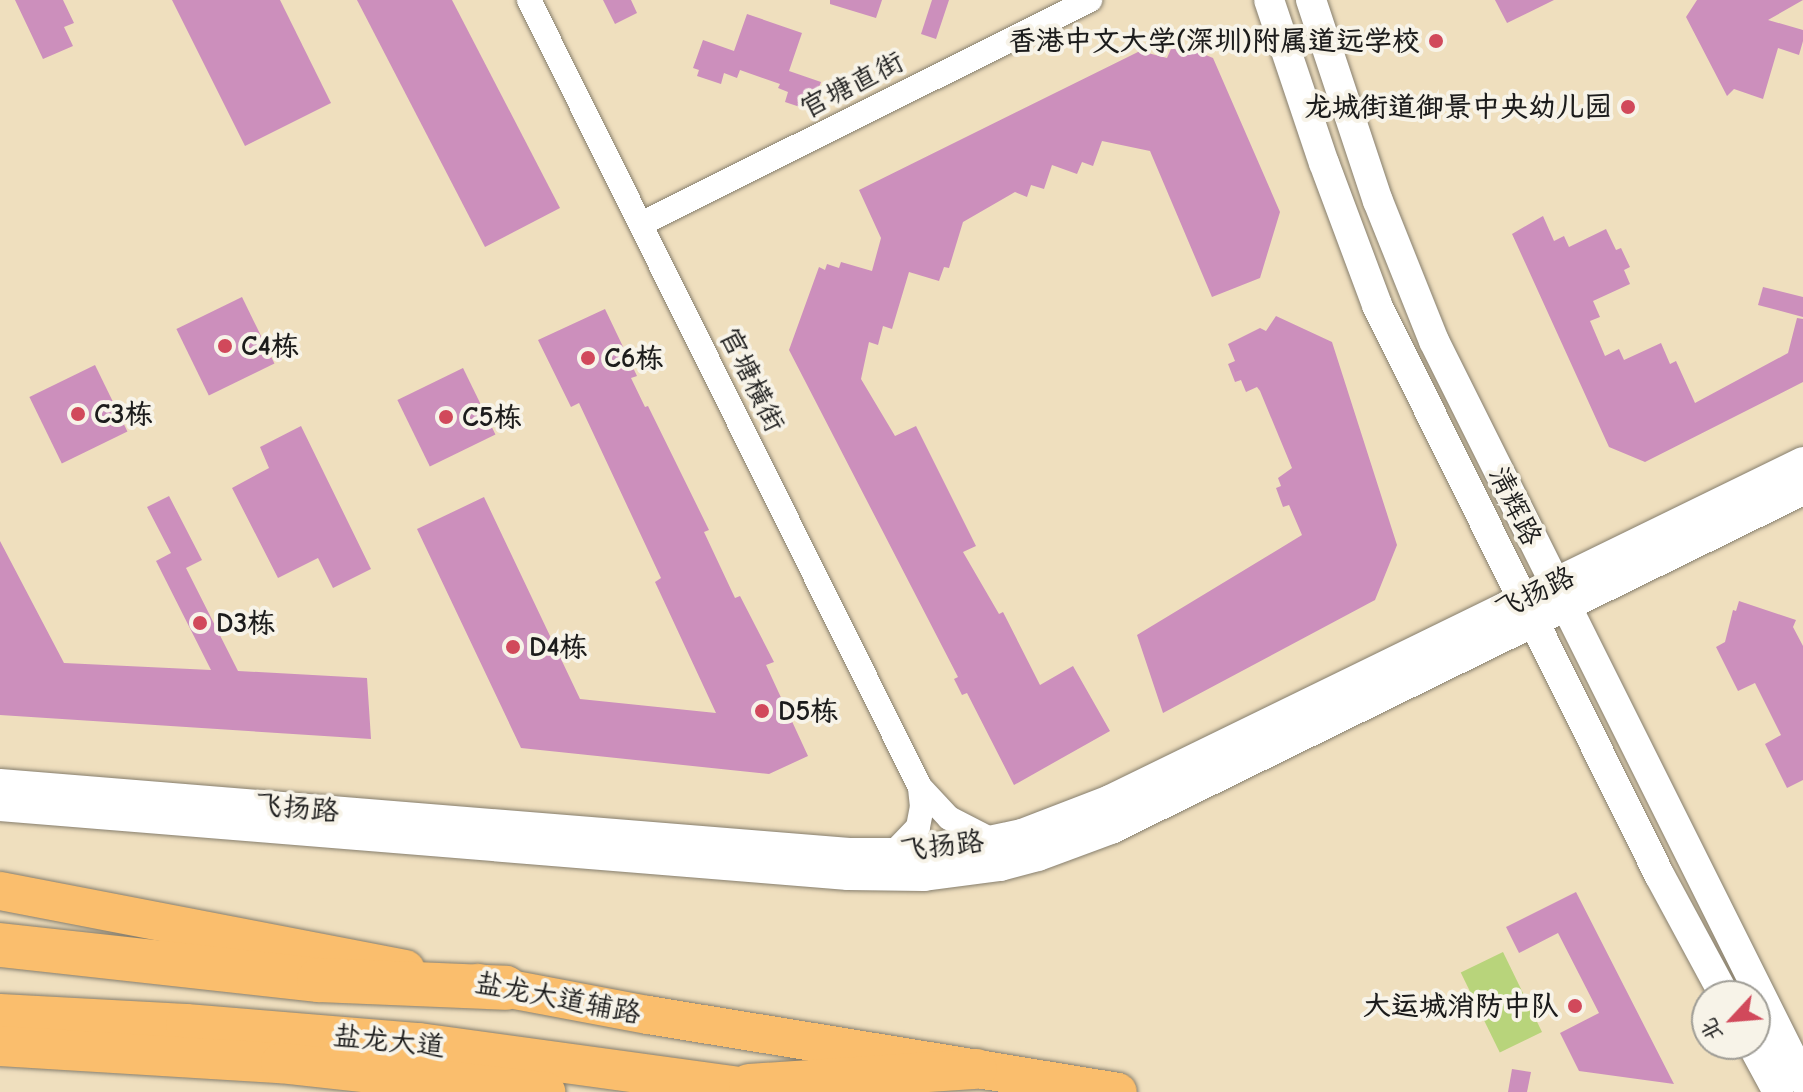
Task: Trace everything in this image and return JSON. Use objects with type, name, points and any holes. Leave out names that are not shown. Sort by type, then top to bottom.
[{"type":"highway","points":[[0,945],[319,980],[506,988]]},
{"type":"highway","name":"盐龙大道","points":[[0,1014],[186,1024],[419,1043],[777,1092]]},
{"type":"highway","name":"盐龙大道","points":[[0,1046],[281,1063],[545,1092]]},
{"type":"highway","points":[[728,1085],[977,1069]]},
{"type":"main road","name":"盐龙大道辅路","points":[[0,891],[506,988],[1118,1092]]},
{"type":"street","name":"官塘横街","points":[[529,0],[920,787],[949,818],[992,840]]},
{"type":"street","name":"官塘直街","points":[[641,224],[1090,0]]},
{"type":"street","name":"清辉路","points":[[1269,0],[1324,163],[1377,305],[1660,876],[1716,980]]},
{"type":"street","name":"清辉路","points":[[1311,0],[1406,276],[1559,596],[1803,1080]]},
{"type":"street","name":"飞扬路","points":[[1559,596],[1803,462]]},
{"type":"street","name":"飞扬路","points":[[0,784],[834,851],[893,853],[992,840],[1035,829],[1110,800],[1559,596],[1803,490]]},
{"type":"street","name":"飞扬路","points":[[0,806],[848,875],[924,876],[965,872],[1038,856],[1111,829],[1527,611]]},
{"type":"street","name":"官塘横街","points":[[893,853],[918,827],[922,807],[920,787]]},
{"type":"street","points":[[1761,1060],[1778,1092]]},
{"type":"green space","points":[[1503,952],[1542,1032],[1500,1053],[1461,973]]},
{"type":"building","points":[[15,0],[63,0],[74,23],[64,27],[73,46],[43,59]]},
{"type":"building","points":[[172,0],[280,0],[331,103],[245,146]]},
{"type":"building","points":[[357,0],[452,0],[560,208],[485,247]]},
{"type":"building","points":[[603,0],[631,0],[637,13],[615,24]]},
{"type":"building","points":[[830,0],[882,0],[876,18],[830,4]]},
{"type":"building","points":[[932,0],[949,0],[936,39],[921,34]]},
{"type":"building","points":[[1495,0],[1554,0],[1507,23]]},
{"type":"building","points":[[1697,0],[1803,0],[1768,20],[1803,30],[1803,41],[1799,55],[1778,48],[1763,99],[1734,89],[1727,96],[1686,17]]},
{"type":"building","points":[[747,14],[802,33],[789,71],[821,82],[813,105],[808,103],[806,109],[785,102],[788,92],[778,88],[780,84],[740,70],[737,78],[724,73],[721,84],[697,76],[699,70],[693,68],[703,40],[734,51]]},
{"type":"building","points":[[1174,42],[1213,58],[1280,212],[1260,278],[1212,297],[1150,151],[1102,141],[1093,166],[1082,162],[1077,174],[1052,165],[1044,189],[1031,185],[1027,197],[1015,192],[963,222],[949,268],[944,267],[939,281],[909,272],[892,329],[883,326],[878,345],[869,342],[861,379],[895,436],[916,426],[976,546],[963,552],[999,614],[1003,612],[1040,685],[1073,666],[1110,731],[1014,785],[967,693],[962,695],[954,679],[958,677],[789,350],[819,267],[825,270],[827,264],[839,268],[841,262],[872,271],[881,238],[859,190],[1140,51],[1167,58]]},
{"type":"building","points":[[1543,216],[1554,241],[1564,236],[1569,247],[1606,229],[1616,250],[1621,248],[1630,267],[1624,270],[1630,284],[1593,301],[1600,317],[1590,321],[1605,356],[1619,349],[1624,360],[1661,343],[1670,364],[1676,361],[1695,403],[1788,353],[1797,318],[1803,319],[1803,382],[1645,462],[1609,447],[1512,234]]},
{"type":"building","points":[[1763,287],[1803,297],[1803,317],[1758,305]]},
{"type":"building","name":"C4栋","points":[[242,297],[274,364],[209,396],[176,329]]},
{"type":"building","points":[[605,309],[637,376],[631,378],[709,530],[704,532],[735,598],[740,596],[774,662],[766,665],[808,756],[769,774],[521,748],[417,529],[484,497],[580,699],[716,713],[655,582],[661,578],[579,403],[571,407],[538,340]]},
{"type":"building","points":[[1276,316],[1332,342],[1397,545],[1375,600],[1163,713],[1137,635],[1302,535],[1289,505],[1283,507],[1276,488],[1281,486],[1278,478],[1292,468],[1260,391],[1257,387],[1246,392],[1241,380],[1235,382],[1228,364],[1235,361],[1228,344],[1260,328],[1266,331]]},
{"type":"building","name":"C3栋","points":[[95,365],[127,432],[62,464],[29,397]]},
{"type":"building","name":"C5栋","points":[[463,368],[495,435],[430,467],[397,400]]},
{"type":"building","points":[[301,426],[371,569],[333,588],[318,558],[278,578],[232,488],[269,468],[260,447]]},
{"type":"building","points":[[169,496],[202,560],[186,568],[238,671],[367,678],[371,739],[0,715],[0,541],[64,663],[211,670],[156,561],[171,553],[147,507]]},
{"type":"building","points":[[1739,601],[1796,620],[1793,627],[1803,646],[1803,780],[1787,788],[1765,744],[1781,735],[1755,683],[1738,691],[1716,647],[1725,642],[1733,610],[1736,611]]},
{"type":"building","points":[[1576,892],[1674,1084],[1579,1071],[1560,1033],[1599,1013],[1558,933],[1519,953],[1506,927]]},
{"type":"building","points":[[1512,1069],[1531,1072],[1527,1092],[1508,1092]]},
{"type":"place","name":"香港中文大学(深圳)附属道远学校","points":[[1436,41]]},
{"type":"place","name":"龙城街道御景中央幼儿园","points":[[1628,107]]},
{"type":"place","name":"C4栋","points":[[225,346]]},
{"type":"place","name":"C6栋","points":[[588,358]]},
{"type":"place","name":"C3栋","points":[[78,414]]},
{"type":"place","name":"C5栋","points":[[446,417]]},
{"type":"place","name":"D3栋","points":[[200,623]]},
{"type":"place","name":"D4栋","points":[[513,647]]},
{"type":"place","name":"D5栋","points":[[762,711]]},
{"type":"place","name":"大运城消防中队","points":[[1575,1006]]}]
